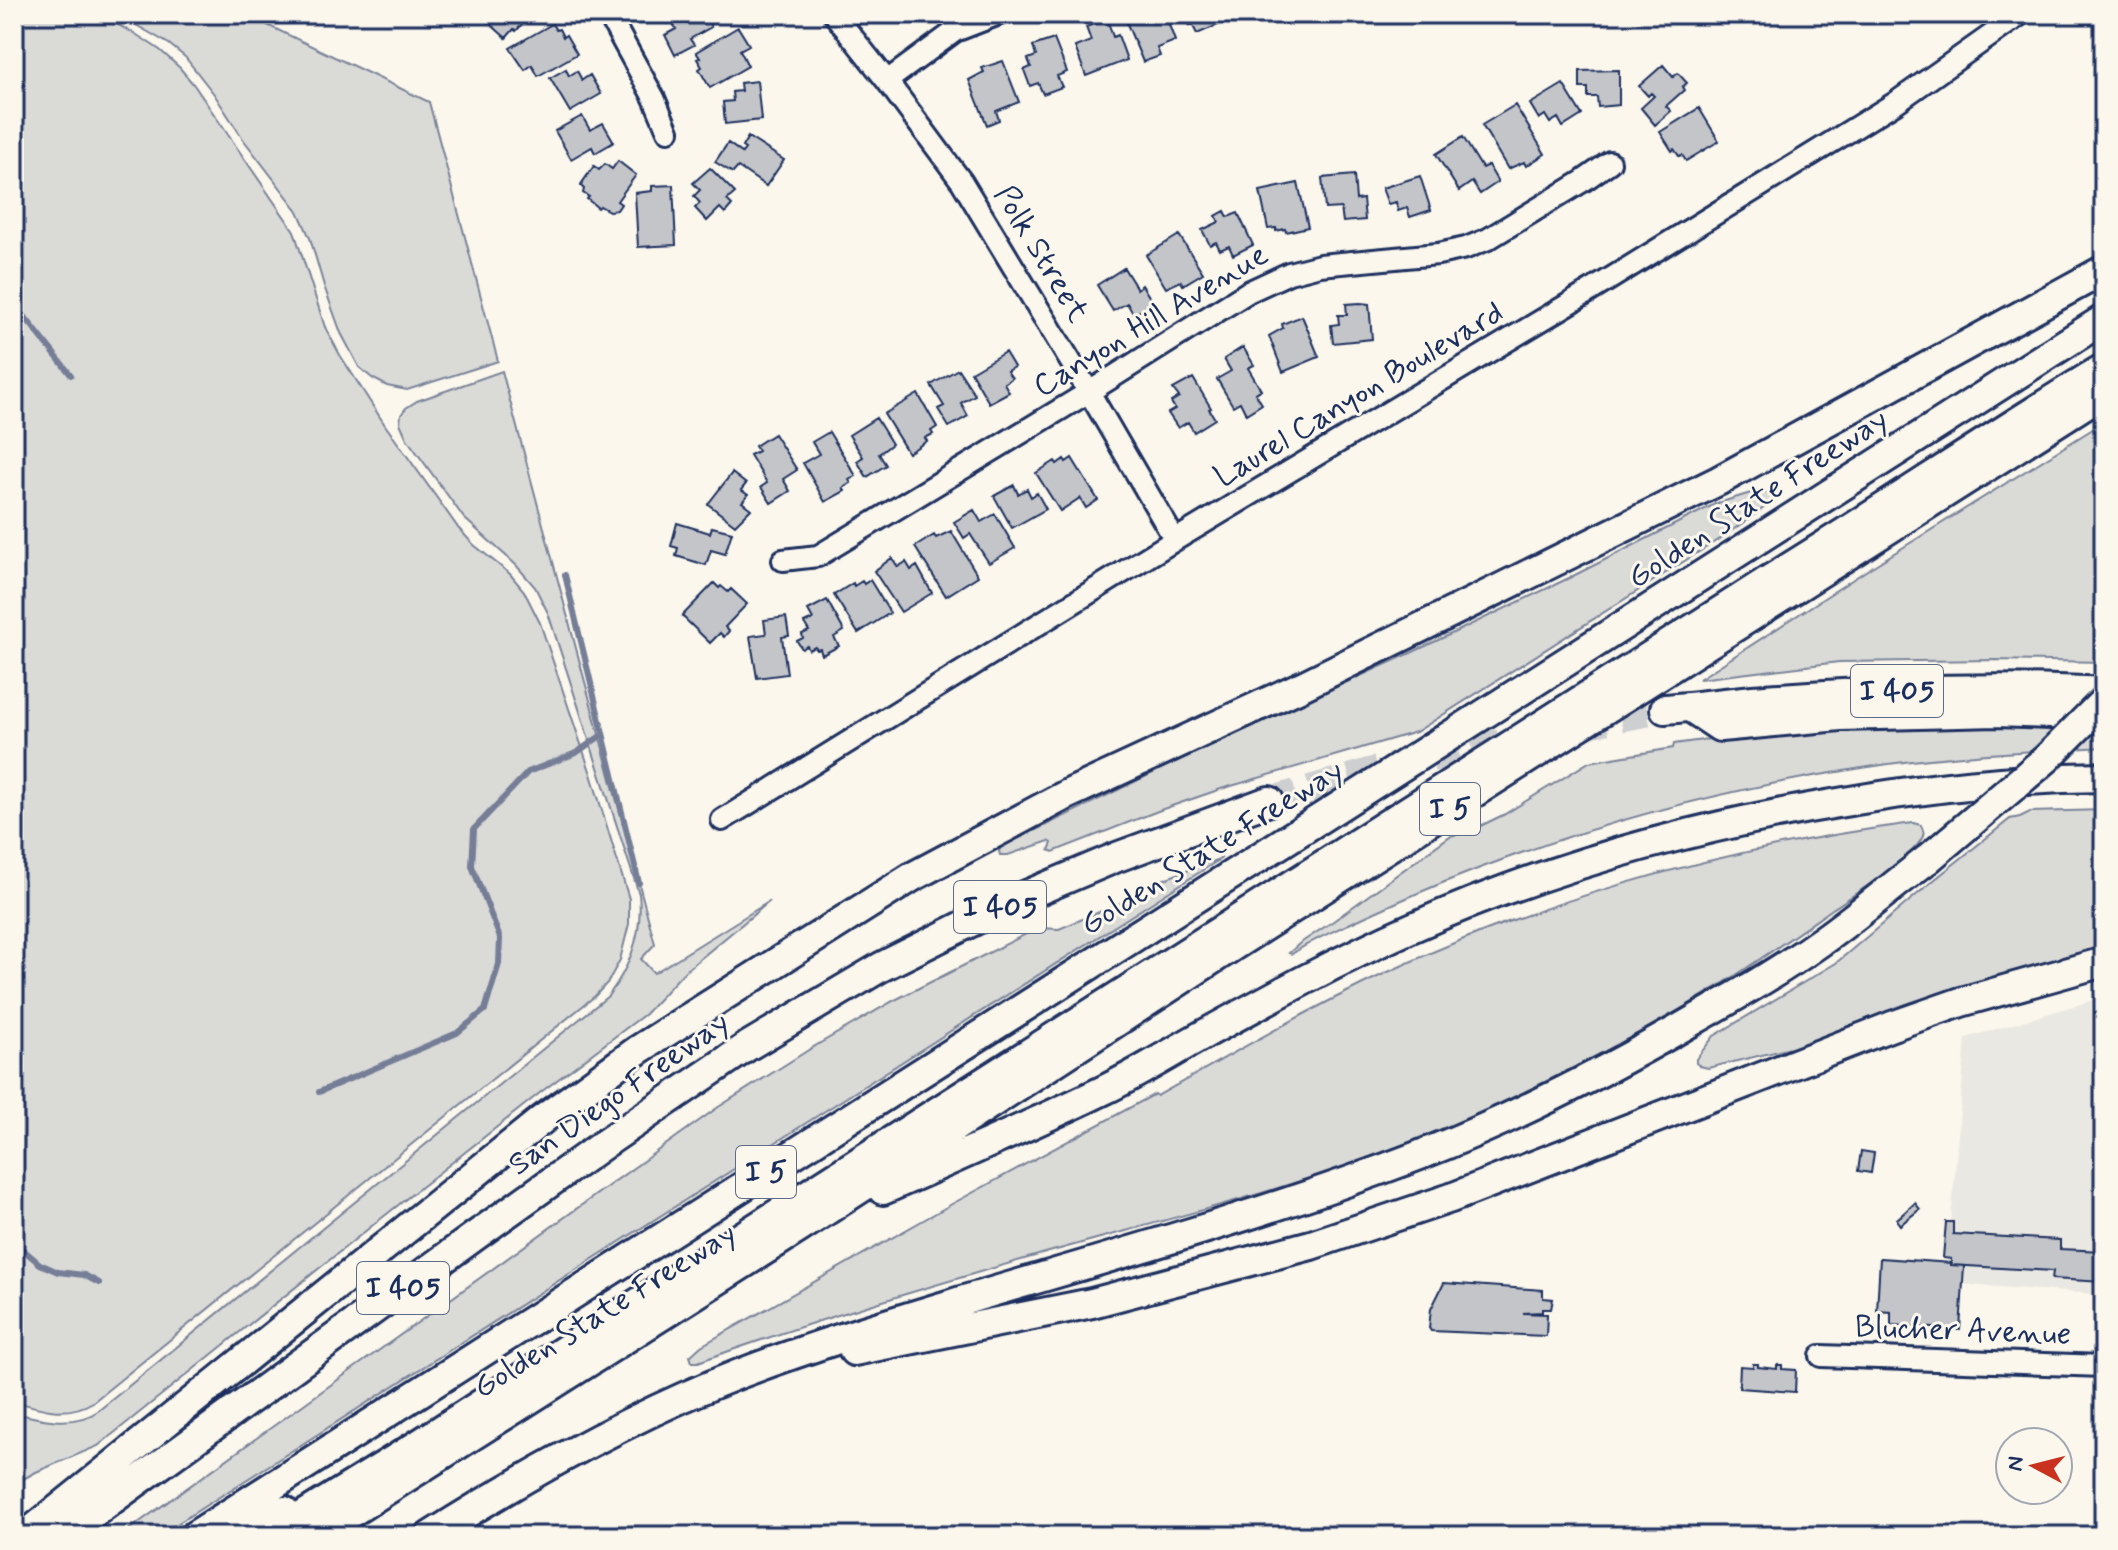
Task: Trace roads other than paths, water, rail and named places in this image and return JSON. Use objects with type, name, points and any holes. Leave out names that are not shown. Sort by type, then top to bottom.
[{"type":"highway","points":[[25,1536],[543,1119],[638,1050],[912,877],[1066,795],[1302,686],[1718,481],[2104,270]]},
{"type":"highway","name":"Golden State Freeway","points":[[194,1536],[2104,319]]},
{"type":"highway","points":[[271,1536],[2104,368]]},
{"type":"highway","name":"Golden State Freeway","points":[[314,1536],[2104,392]]},
{"type":"highway","name":"I 405","points":[[2104,692],[1997,689],[1899,691],[1677,708],[1720,727],[1840,716],[1997,712],[2104,716]]},
{"type":"highway","points":[[430,1536],[522,1480],[596,1440],[660,1407],[740,1374],[846,1336],[1245,1217],[1422,1154],[1547,1099],[1653,1044],[1817,945],[1928,859],[2046,759],[2104,701]]},
{"type":"highway","points":[[798,1229],[1106,1089],[1333,964],[1507,889],[1592,861],[1749,818],[1971,784],[2104,777]]},
{"type":"highway","name":"San Diego Freeway","points":[[62,1536],[488,1226],[748,1046],[881,967],[1015,900],[1117,857],[1269,801]]},
{"type":"highway","points":[[244,1536],[1317,852],[1337,808]]},
{"type":"highway","points":[[740,1374],[1092,1303],[1311,1245],[1451,1198],[1892,1026],[1976,998],[2104,962]]},
{"type":"street","points":[[608,14],[654,98],[668,131]]},
{"type":"street","name":"Polk Street","points":[[834,14],[962,182],[1175,540]]},
{"type":"street","points":[[887,81],[955,31],[999,14]]},
{"type":"street","name":"Laurel Canyon Boulevard","points":[[722,820],[1175,540],[1587,293],[1895,103],[2021,14]]},
{"type":"street","name":"Canyon Hill Avenue","points":[[783,560],[818,556],[1248,292],[1289,273],[1320,265],[1438,254],[1466,248],[1488,239],[1610,162]]},
{"type":"street","name":"Blucher Avenue","points":[[1821,1356],[2104,1366]]},
{"type":"waterway","points":[[14,303],[71,375]]},
{"type":"waterway","points":[[565,575],[639,883]]},
{"type":"waterway","points":[[319,1092],[457,1033],[485,1010],[499,964],[500,938],[472,866],[474,829],[528,772],[576,753],[602,735]]},
{"type":"waterway","points":[[14,1242],[40,1264],[58,1272],[84,1275],[99,1283]]},
{"type":"tunnel","points":[[1579,726],[1665,709]]},
{"type":"tunnel","points":[[1269,801],[1369,772],[1523,737]]}]
